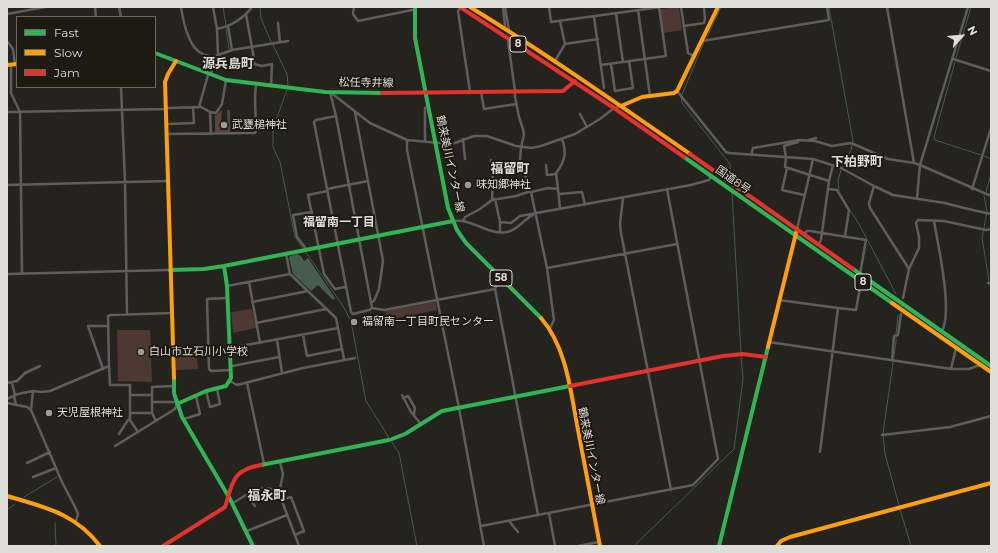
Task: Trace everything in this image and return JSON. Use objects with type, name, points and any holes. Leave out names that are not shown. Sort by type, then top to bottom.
[{"type":"main road","name":"国道8号","points":[[460,7],[614,108],[991,372]]},
{"type":"main road","name":"国道8号","points":[[470,7],[509,31],[621,106],[991,366]]},
{"type":"main road","points":[[621,106],[650,96],[678,93],[694,56],[704,41],[718,7]]},
{"type":"main road","name":"鶴来美川インター線","points":[[413,9],[415,38],[445,194],[453,221],[460,236],[466,243],[538,314],[550,328],[562,352],[599,544]]},
{"type":"main road","name":"松任寺井線","points":[[156,53],[226,80],[330,92],[426,93],[563,90],[579,78]]},
{"type":"main road","points":[[176,60],[165,82],[167,108],[170,270],[174,386],[176,403],[229,495],[247,530],[252,546]]},
{"type":"main road","points":[[170,270],[204,269],[224,266],[453,221]]},
{"type":"main road","points":[[719,546],[797,229]]},
{"type":"main road","points":[[176,403],[206,391],[226,386],[230,382],[232,368],[228,298],[224,266]]},
{"type":"main road","points":[[163,546],[225,507],[231,487],[238,473],[246,468],[391,440],[408,432],[431,416],[442,411],[700,360],[741,354],[766,357]]},
{"type":"main road","points":[[777,546],[790,537],[991,483]]},
{"type":"main road","points":[[7,496],[60,513],[76,521],[94,536],[100,546]]},
{"type":"street","points":[[7,14],[45,7]]},
{"type":"street","points":[[181,7],[187,32],[195,48],[200,52],[213,57],[232,50],[288,41]]},
{"type":"street","points":[[213,7],[217,29],[218,55]]},
{"type":"street","points":[[217,29],[228,26],[246,14],[252,7]]},
{"type":"street","points":[[354,7],[353,14],[358,21],[413,9]]},
{"type":"street","points":[[460,7],[458,11],[470,92]]},
{"type":"street","points":[[504,7],[509,31]]},
{"type":"street","points":[[504,7],[505,26]]},
{"type":"street","points":[[549,7],[551,22],[660,7],[666,56],[602,65]]},
{"type":"street","points":[[681,7],[688,53],[694,56]]},
{"type":"street","points":[[684,26],[704,23],[704,7]]},
{"type":"street","points":[[704,41],[829,20],[827,7]]},
{"type":"street","points":[[887,7],[914,163]]},
{"type":"street","points":[[917,198],[920,165],[968,7]]},
{"type":"street","points":[[638,10],[650,96]]},
{"type":"street","points":[[246,14],[253,47],[254,64],[262,66],[272,64],[271,86]]},
{"type":"street","points":[[616,14],[623,62]]},
{"type":"street","points":[[594,17],[602,65],[604,88]]},
{"type":"street","points":[[554,61],[564,48],[560,21]]},
{"type":"street","points":[[278,23],[280,42]]},
{"type":"street","points":[[228,26],[232,50]]},
{"type":"street","points":[[564,44],[598,39]]},
{"type":"street","points":[[7,41],[13,49],[11,93],[20,112],[22,273]]},
{"type":"street","points":[[508,41],[516,104],[519,117],[524,128],[520,163],[531,191],[547,268],[554,320],[550,328]]},
{"type":"street","points":[[199,107],[210,75],[213,57]]},
{"type":"street","points":[[953,59],[991,71]]},
{"type":"street","points":[[611,64],[615,91],[633,88],[629,61]]},
{"type":"street","points":[[7,112],[199,107],[216,113],[222,104],[226,80]]},
{"type":"street","points":[[167,134],[255,133],[256,84]]},
{"type":"street","points":[[121,88],[125,182],[127,314]]},
{"type":"street","points":[[330,92],[370,123],[407,140],[452,144],[474,136],[488,136],[521,147],[531,148],[575,134],[600,120],[614,108],[621,106]]},
{"type":"street","points":[[330,92],[360,239],[372,308]]},
{"type":"street","points":[[481,92],[484,109],[516,104]]},
{"type":"street","points":[[678,93],[726,152],[752,156],[813,159],[842,169],[893,195],[945,203],[990,214]]},
{"type":"street","points":[[425,142],[425,108],[429,106]]},
{"type":"street","points":[[167,124],[194,123],[193,107]]},
{"type":"street","points":[[210,112],[211,134]]},
{"type":"street","points":[[355,112],[383,261],[379,289],[374,301],[371,302]]},
{"type":"street","points":[[580,114],[587,127]]},
{"type":"street","points":[[336,116],[316,120],[314,122],[350,312],[353,314],[370,310],[372,308],[384,310],[495,289]]},
{"type":"street","points":[[972,189],[991,128]]},
{"type":"street","points":[[752,156],[753,148],[816,138]]},
{"type":"street","points":[[463,139],[465,159]]},
{"type":"street","points":[[560,209],[556,174],[566,153],[562,139]]},
{"type":"street","points":[[407,140],[484,546]]},
{"type":"street","points":[[804,195],[782,190],[787,168],[785,167],[786,157],[784,146],[806,140],[815,140],[832,146],[851,143],[855,144],[888,159],[920,165],[991,196]]},
{"type":"street","points":[[797,229],[813,159]]},
{"type":"street","points":[[491,160],[494,199],[500,222],[500,232]]},
{"type":"street","points":[[491,165],[520,163]]},
{"type":"street","points":[[546,165],[548,175],[556,174]]},
{"type":"street","points":[[819,244],[833,165]]},
{"type":"street","points":[[787,168],[830,182]]},
{"type":"street","points":[[500,222],[511,223],[520,216],[699,183],[709,180],[711,176]]},
{"type":"street","points":[[7,185],[79,182],[168,181]]},
{"type":"street","points":[[345,287],[335,289],[324,274],[308,194],[368,181]]},
{"type":"street","points":[[874,186],[869,203],[870,208],[909,269]]},
{"type":"street","points":[[463,221],[465,217],[494,199],[516,196],[531,191],[548,188],[558,189]]},
{"type":"street","points":[[481,526],[693,485],[718,459],[667,189]]},
{"type":"street","points":[[828,189],[837,190],[848,210],[845,236]]},
{"type":"street","points":[[559,194],[582,192],[584,205]]},
{"type":"street","points":[[623,198],[620,224],[671,490]]},
{"type":"street","points":[[305,250],[297,237],[293,216],[312,212]]},
{"type":"street","points":[[453,221],[463,221],[500,232],[507,232],[516,228],[528,218],[536,214]]},
{"type":"street","points":[[903,298],[909,269],[919,248],[919,237],[916,223],[918,220],[966,225],[986,230],[991,229]]},
{"type":"street","points":[[934,221],[946,300],[944,326],[941,331]]},
{"type":"street","points":[[804,234],[807,231],[810,231],[866,240],[860,274]]},
{"type":"street","points":[[547,268],[677,244]]},
{"type":"street","points":[[286,254],[290,274],[336,318],[344,360]]},
{"type":"street","points":[[7,274],[170,270]]},
{"type":"street","points":[[227,286],[290,274]]},
{"type":"street","points":[[500,277],[495,289],[538,515]]},
{"type":"street","points":[[780,300],[856,310],[861,281]]},
{"type":"street","points":[[249,282],[260,343]]},
{"type":"street","points":[[252,302],[309,291]]},
{"type":"street","points":[[228,298],[207,299],[209,368],[211,371],[232,368],[279,357]]},
{"type":"street","points":[[820,452],[838,308]]},
{"type":"street","points":[[256,322],[326,309]]},
{"type":"street","points":[[138,432],[130,419],[130,385],[110,385],[108,316],[172,313]]},
{"type":"street","points":[[893,360],[896,335],[901,314]]},
{"type":"street","points":[[103,369],[88,326],[108,326]]},
{"type":"street","points":[[230,348],[338,328]]},
{"type":"street","points":[[303,335],[307,356],[342,349]]},
{"type":"street","points":[[277,340],[282,373]]},
{"type":"street","points":[[769,342],[951,369],[970,369],[980,365]]},
{"type":"street","points":[[951,369],[956,348]]},
{"type":"street","points":[[230,382],[237,385],[282,373],[355,358]]},
{"type":"street","points":[[7,383],[17,381],[25,373],[40,366]]},
{"type":"street","points":[[7,399],[15,395],[33,391],[50,391],[109,366]]},
{"type":"street","points":[[12,383],[16,405]]},
{"type":"street","points":[[247,383],[264,465]]},
{"type":"street","points":[[156,421],[152,413],[152,387],[174,386]]},
{"type":"street","points":[[206,391],[210,407],[220,404],[216,389]]},
{"type":"street","points":[[33,391],[31,410],[78,514],[76,521]]},
{"type":"street","points":[[130,395],[152,395]]},
{"type":"street","points":[[184,419],[200,414],[196,396]]},
{"type":"street","points":[[414,415],[415,408],[408,396],[402,397],[414,415],[420,423]]},
{"type":"street","points":[[115,446],[175,409],[176,403],[152,402]]},
{"type":"street","points":[[7,403],[27,407],[31,410]]},
{"type":"street","points":[[130,413],[152,413]]},
{"type":"street","points":[[883,435],[950,427],[991,416]]},
{"type":"street","points":[[119,434],[130,419]]},
{"type":"street","points":[[27,463],[50,452]]},
{"type":"street","points":[[279,493],[283,474],[280,462]]},
{"type":"street","points":[[33,477],[56,468]]},
{"type":"street","points":[[233,503],[259,488],[275,490],[279,493],[299,546]]},
{"type":"street","points":[[245,496],[249,498],[256,506]]},
{"type":"street","points":[[282,500],[291,497],[304,531],[295,535]]},
{"type":"street","points":[[249,498],[258,498]]},
{"type":"street","points":[[549,513],[555,546]]},
{"type":"street","points":[[247,530],[287,515]]},
{"type":"street","points":[[509,521],[518,532]]},
{"type":"street","points":[[578,546],[599,544]]},
{"type":"shaded area","points":[[679,8],[682,30],[664,33],[660,11],[662,9]]},
{"type":"shaded area","points":[[222,110],[220,130],[228,130],[227,110],[230,110],[230,132],[215,132],[215,116]]},
{"type":"shaded area","points":[[297,254],[301,256],[304,261],[308,258],[335,298],[333,300],[318,285],[311,291],[293,274],[289,258],[290,256]]},
{"type":"shaded area","points":[[436,302],[437,310],[387,320],[385,311]]},
{"type":"shaded area","points":[[252,309],[256,328],[233,333],[231,312]]},
{"type":"shaded area","points":[[117,330],[150,330],[152,382],[118,381]]},
{"type":"shaded area","points":[[188,345],[190,345],[191,356],[197,357],[198,369],[176,370],[176,357],[188,357]]},
{"type":"waterway","points":[[223,7],[226,25]]},
{"type":"waterway","points":[[260,7],[261,18],[271,42]]},
{"type":"waterway","points":[[706,39],[721,7]]},
{"type":"waterway","points":[[829,7],[853,141],[851,150],[843,167]]},
{"type":"waterway","points":[[956,58],[971,7]]},
{"type":"waterway","points":[[226,29],[229,49]]},
{"type":"waterway","points":[[704,42],[681,97],[682,103],[730,164],[731,181]]},
{"type":"waterway","points":[[273,45],[287,74],[288,85]]},
{"type":"waterway","points":[[955,62],[934,137],[935,140],[981,155]]},
{"type":"waterway","points":[[287,90],[273,128],[273,147],[280,162],[295,237],[303,248]]},
{"type":"waterway","points":[[984,156],[991,159]]},
{"type":"waterway","points":[[839,190],[838,181],[841,170]]},
{"type":"waterway","points":[[986,192],[991,174]]},
{"type":"waterway","points":[[732,193],[741,353]]},
{"type":"waterway","points":[[984,196],[987,211],[982,238],[989,281]]},
{"type":"waterway","points":[[850,210],[896,294]]},
{"type":"waterway","points":[[305,251],[343,306],[351,321],[366,401],[389,438]]},
{"type":"waterway","points":[[990,285],[991,291]]},
{"type":"waterway","points":[[898,315],[896,342],[883,433],[885,454],[899,505]]},
{"type":"waterway","points":[[634,546],[734,449],[743,379],[741,356]]},
{"type":"waterway","points":[[391,441],[399,453],[417,546]]},
{"type":"waterway","points":[[24,497],[57,477]]},
{"type":"waterway","points":[[7,510],[15,504]]},
{"type":"waterway","points":[[900,509],[911,546]]},
{"type":"waterway","points":[[55,523],[56,546]]},
{"type":"traffic: fast","points":[[415,7],[415,38],[448,208],[457,230],[466,243],[541,318]]},
{"type":"traffic: fast","points":[[156,53],[226,80],[325,92],[382,93]]},
{"type":"traffic: fast","points":[[684,157],[892,303]]},
{"type":"traffic: fast","points":[[170,270],[204,269],[224,266],[453,221]]},
{"type":"traffic: fast","points":[[177,404],[206,391],[226,386],[231,378],[227,286],[224,266]]},
{"type":"traffic: fast","points":[[853,269],[991,366]]},
{"type":"traffic: fast","points":[[719,546],[768,347]]},
{"type":"traffic: fast","points":[[174,378],[174,393],[182,417],[230,499],[253,546]]},
{"type":"traffic: fast","points":[[392,439],[405,434],[442,411],[570,386]]},
{"type":"traffic: fast","points":[[261,465],[389,440]]},
{"type":"traffic: slow","points":[[470,7],[554,61],[690,154]]},
{"type":"traffic: slow","points":[[621,106],[642,97],[674,93],[677,91],[718,7]]},
{"type":"traffic: slow","points":[[174,378],[165,82],[176,61]]},
{"type":"traffic: slow","points":[[7,65],[16,64]]},
{"type":"traffic: slow","points":[[768,347],[797,229]]},
{"type":"traffic: slow","points":[[892,303],[991,372]]},
{"type":"traffic: slow","points":[[541,318],[550,330],[563,358],[571,389],[600,546]]},
{"type":"traffic: slow","points":[[777,546],[781,541],[790,537],[991,483]]},
{"type":"traffic: slow","points":[[7,496],[58,513],[80,526],[100,546]]},
{"type":"traffic: jam","points":[[460,7],[614,108],[684,157]]},
{"type":"traffic: jam","points":[[382,93],[563,91],[575,81]]},
{"type":"traffic: jam","points":[[690,154],[853,269]]},
{"type":"traffic: jam","points":[[570,386],[723,356],[743,354],[766,357]]},
{"type":"traffic: jam","points":[[163,546],[225,507],[235,478],[244,470],[261,465]]},
{"type":"place","name":"武甕槌神社","points":[[224,125]]},
{"type":"place","name":"味知郷神社","points":[[468,185]]},
{"type":"place","name":"福留南一丁目町民センター","points":[[354,322]]},
{"type":"place","name":"白山市立石川小学校","points":[[141,352]]},
{"type":"place","name":"天児屋根神社","points":[[49,413]]},
{"type":"district","name":"源兵島町","points":[[228,64]]},
{"type":"district","name":"下柏野町","points":[[857,162]]},
{"type":"district","name":"福留町","points":[[510,169]]},
{"type":"district","name":"福留南一丁目","points":[[339,222]]},
{"type":"district","name":"福永町","points":[[267,496]]}]
